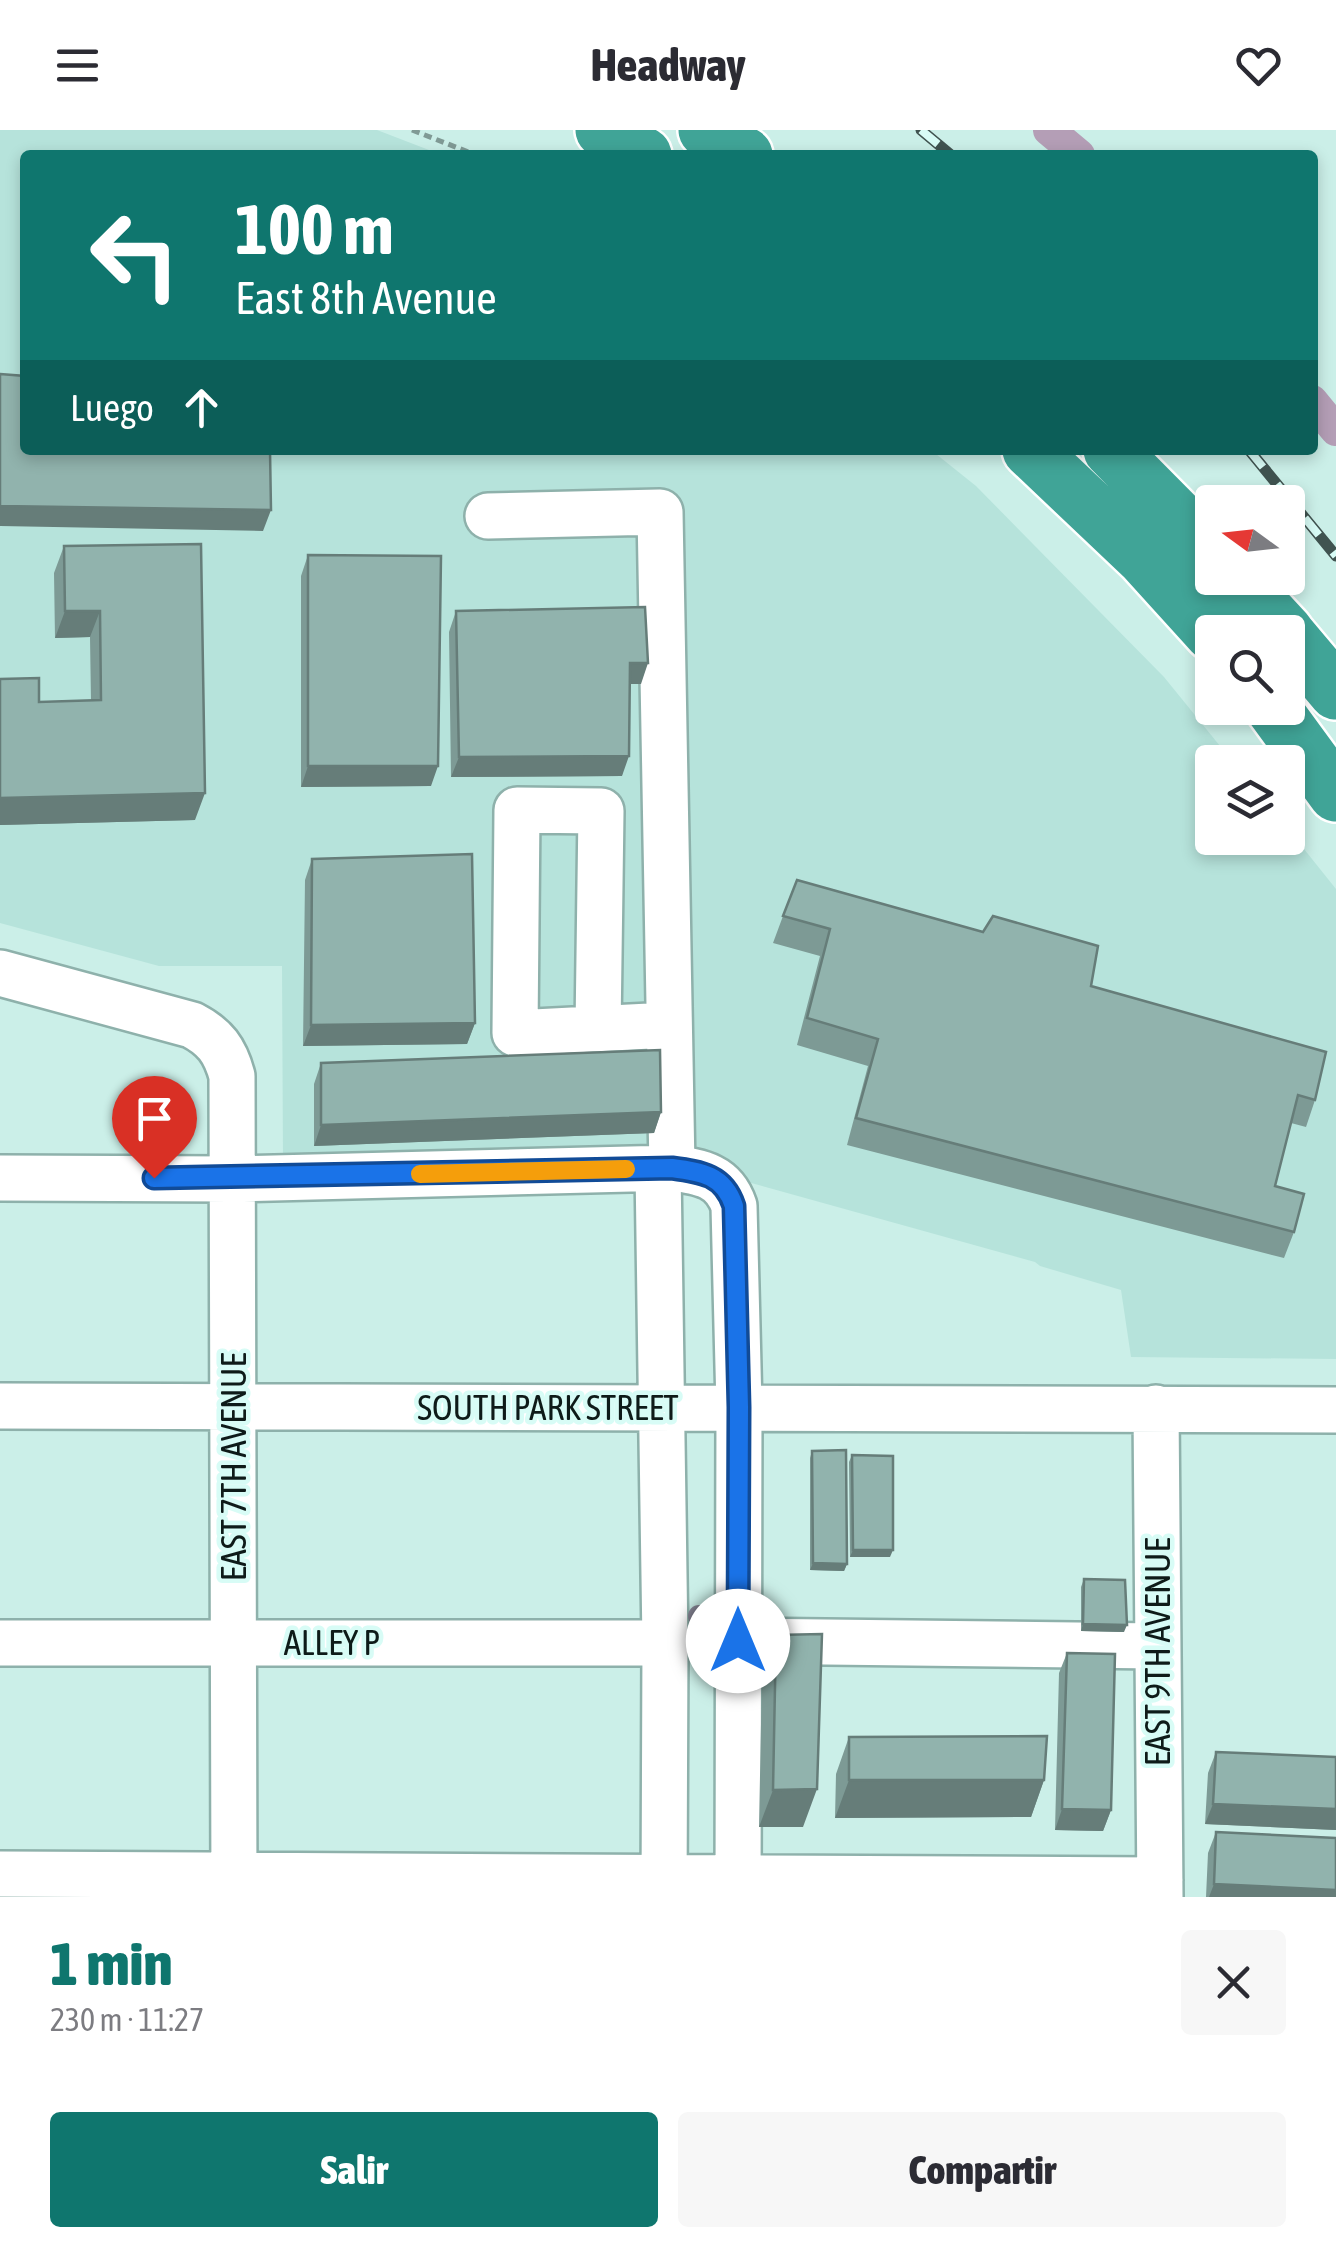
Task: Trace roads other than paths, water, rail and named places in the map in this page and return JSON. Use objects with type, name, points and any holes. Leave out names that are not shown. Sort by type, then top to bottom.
[{"type":"highway","points":[[603,130],[636,150]]},
{"type":"highway","points":[[706,130],[738,150]]},
{"type":"highway","points":[[1035,455],[1144,558],[1196,615]]},
{"type":"highway","points":[[1116,455],[1195,535]]},
{"type":"highway","points":[[1251,595],[1270,615]]},
{"type":"highway","points":[[1305,655],[1336,692]]},
{"type":"highway","points":[[1285,725],[1336,794]]},
{"type":"street","points":[[488,516],[660,512],[668,1025],[659,1410],[665,1643],[664,1887]]},
{"type":"street","points":[[598,1029],[601,811],[517,810],[515,1033],[598,1029],[668,1025]]},
{"type":"street","name":"EAST 7TH AVENUE","points":[[0,973],[192,1025],[216,1040],[227,1056],[232,1076],[234,1885]]},
{"type":"street","points":[[0,1178],[231,1179],[665,1168],[714,1178],[728,1190],[734,1206],[739,1407],[738,1887]]},
{"type":"street","name":"SOUTH PARK STREET","points":[[0,1406],[1336,1410]]},
{"type":"street","name":"EAST 9TH AVENUE","points":[[1156,1408],[1160,1888]]},
{"type":"street","points":[[738,1641],[1158,1646]]},
{"type":"street","name":"ALLEY P","points":[[0,1643],[665,1643]]},
{"type":"street","points":[[0,1874],[234,1885],[1160,1888]]},
{"type":"waterway","points":[[1049,130],[1073,150]]},
{"type":"waterway","points":[[1318,408],[1336,430]]},
{"type":"railway","points":[[921,130],[945,150]]},
{"type":"railway","points":[[1253,455],[1336,556]]}]
